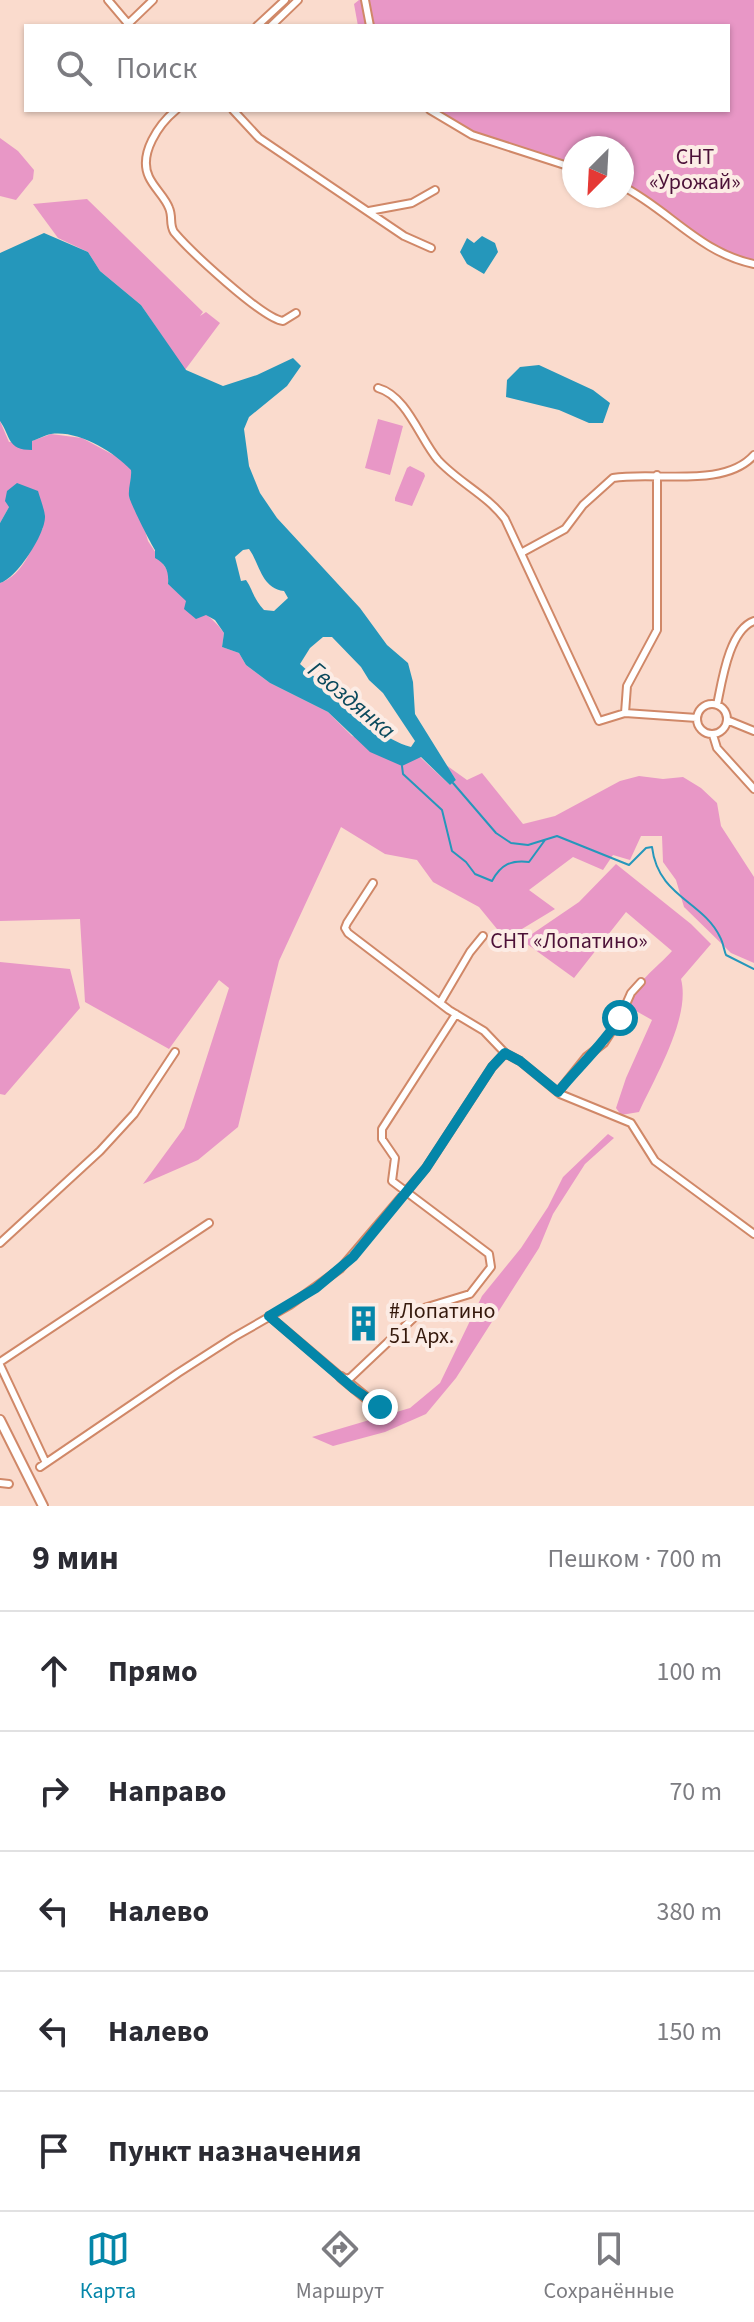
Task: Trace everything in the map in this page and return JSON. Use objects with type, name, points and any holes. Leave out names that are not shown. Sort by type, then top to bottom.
[{"type":"main road","points":[[341,1377],[381,1410]]},
{"type":"main road","points":[[0,1420],[43,1506]]},
{"type":"street","points":[[108,0],[127,24]]},
{"type":"street","points":[[129,24],[153,0]]},
{"type":"street","points":[[259,24],[285,0]]},
{"type":"street","points":[[273,24],[298,0]]},
{"type":"street","points":[[365,0],[370,24]]},
{"type":"street","points":[[174,112],[161,126],[146,158],[150,179],[170,209],[170,225],[174,232],[231,286],[271,318],[283,321],[296,313]]},
{"type":"street","points":[[235,112],[251,132],[404,236],[431,248]]},
{"type":"street","points":[[433,112],[472,135],[562,164]]},
{"type":"street","points":[[369,211],[412,203],[435,190]]},
{"type":"street","points":[[634,193],[653,204],[698,241],[728,256],[754,264]]},
{"type":"street","points":[[378,388],[384,389],[399,403],[446,468],[499,512],[599,721],[625,713],[697,718]]},
{"type":"street","points":[[521,553],[565,529],[583,505],[613,478],[712,475],[733,471],[754,455]]},
{"type":"street","points":[[625,713],[627,686],[657,630],[657,475]]},
{"type":"street","points":[[717,705],[730,649],[747,623],[754,621]]},
{"type":"street","points":[[717,705],[725,712],[727,720],[721,732],[713,735],[703,732],[697,718],[705,706],[717,705]]},
{"type":"street","points":[[727,720],[752,727]]},
{"type":"street","points":[[713,735],[717,748],[754,789]]},
{"type":"street","points":[[373,883],[345,928],[348,933],[440,1003],[484,1031],[505,1053],[520,1061],[558,1092],[631,1123],[655,1161],[754,1234]]},
{"type":"street","points":[[440,1003],[483,936]]},
{"type":"street","points":[[558,1092],[586,1057],[604,1043],[631,993],[641,982]]},
{"type":"street","points":[[269,1316],[341,1377],[349,1379],[424,1308],[470,1294],[491,1267],[489,1254],[392,1181],[395,1158],[382,1139],[382,1129],[456,1014]]},
{"type":"street","points":[[0,1243],[100,1151],[134,1114],[175,1052]]},
{"type":"street","points":[[209,1223],[0,1364],[43,1465],[203,1357],[316,1288],[340,1269],[426,1168],[492,1067],[505,1053]]},
{"type":"street","points":[[0,1483],[9,1484]]},
{"type":"green space","name":"СНТ «Урожай»","points":[[359,0],[754,0],[754,268],[701,245],[634,197],[634,136],[562,136],[562,166],[465,136],[426,112],[730,112],[730,24],[358,24],[354,4]]},
{"type":"green space","points":[[0,138],[18,151],[34,170],[33,179],[16,200],[0,196]]},
{"type":"green space","points":[[87,199],[203,312],[200,316],[206,312],[220,323],[185,370],[141,305],[100,271],[88,252],[58,238],[33,204]]},
{"type":"green space","points":[[378,419],[403,426],[390,475],[365,468]]},
{"type":"green space","points":[[0,421],[9,442],[32,441],[51,434],[82,438],[121,459],[132,470],[129,496],[148,541],[169,573],[168,584],[205,613],[224,633],[222,647],[239,653],[246,665],[270,683],[328,712],[352,736],[420,757],[450,785],[456,780],[446,765],[467,780],[482,773],[523,824],[555,816],[620,781],[639,776],[663,779],[683,777],[701,788],[717,803],[721,826],[754,877],[754,963],[731,953],[684,907],[676,880],[663,862],[662,836],[641,836],[630,860],[613,855],[603,870],[573,857],[529,890],[555,909],[517,932],[497,929],[479,907],[433,882],[417,860],[385,854],[341,827],[279,961],[238,1127],[198,1160],[143,1184],[184,1128],[229,988],[219,980],[169,1049],[85,1002],[80,919],[0,921],[0,583],[21,567],[43,528],[9,507],[0,523]]},
{"type":"green space","points":[[410,466],[425,476],[412,506],[395,501]]},
{"type":"green space","name":"СНТ «Лопатино»","points":[[616,864],[691,924],[711,944],[681,979],[683,994],[676,1029],[639,1112],[621,1115],[616,1108],[652,1020],[629,1007],[631,999],[640,983],[672,951],[626,912],[574,978],[527,944],[529,936],[579,902]]},
{"type":"green space","points":[[0,962],[70,969],[80,1008],[5,1095],[0,1094]]},
{"type":"green space","points":[[608,1134],[614,1138],[585,1164],[553,1214],[539,1248],[456,1378],[426,1414],[385,1432],[333,1446],[312,1437],[410,1408],[440,1383],[482,1296],[521,1248],[563,1177]]},
{"type":"water","points":[[44,233],[88,252],[100,271],[141,305],[186,370],[223,386],[257,375],[293,358],[301,366],[287,386],[249,417],[244,429],[249,466],[260,493],[277,518],[360,608],[387,645],[408,663],[415,714],[456,780],[450,785],[421,757],[402,766],[370,752],[328,712],[270,683],[246,665],[239,653],[222,647],[224,633],[215,620],[206,615],[196,619],[184,609],[186,601],[168,584],[166,568],[155,558],[155,550],[130,500],[131,470],[115,456],[94,443],[72,435],[49,435],[32,441],[32,450],[18,448],[11,442],[0,421],[0,253]],"holes":[[[249,549],[266,580],[276,589],[284,591],[288,598],[274,611],[264,610],[246,580],[241,581],[235,557]],[[323,637],[332,637],[383,693],[415,741],[411,747],[373,729],[300,664],[310,648]]]},
{"type":"water","points":[[482,236],[495,243],[498,252],[484,274],[467,264],[460,252],[467,238],[474,243]]},
{"type":"water","points":[[539,365],[593,390],[610,403],[603,423],[589,423],[559,410],[506,397],[507,380],[520,367]]},
{"type":"water","points":[[17,483],[38,491],[45,516],[44,524],[22,564],[0,583],[0,523],[9,507],[5,501],[7,491]]},
{"type":"waterway","points":[[402,766],[403,774],[442,810],[452,851],[475,874],[492,881],[507,864],[529,862],[545,840]]},
{"type":"waterway","name":"Гвоздянка","points":[[453,783],[496,833],[511,843],[528,845],[557,836],[629,865],[646,848],[652,847],[663,877],[712,925],[726,955],[754,969]]},
{"type":"place","name":"#Лопатино 51 Арх.","points":[[363,1323]]},
{"type":"route","points":[[380,1407],[354,1389],[269,1316],[316,1288],[353,1257],[426,1168],[492,1067],[505,1053],[520,1061],[558,1092],[586,1057],[604,1043],[620,1018]]}]
